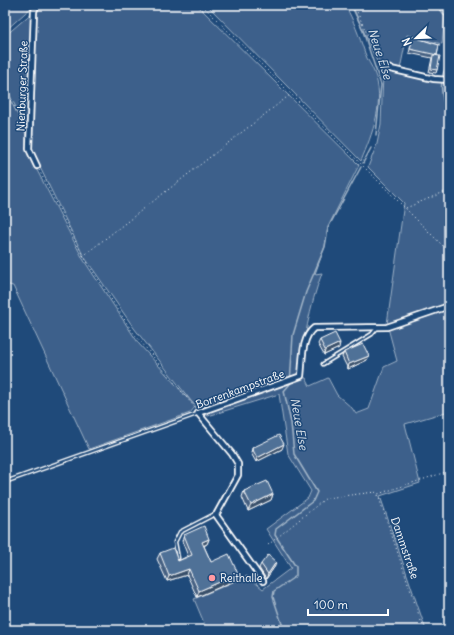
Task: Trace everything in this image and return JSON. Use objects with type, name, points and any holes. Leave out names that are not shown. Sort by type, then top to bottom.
[{"type":"street","name":"Nienburger Straße","points":[[37,5],[34,11],[29,135],[29,149],[37,166]]},
{"type":"street","points":[[382,67],[434,79],[447,80]]},
{"type":"street","name":"Borrenkampstraße","points":[[198,414],[301,376],[304,342],[307,333],[314,328],[387,327],[449,306]]},
{"type":"street","points":[[198,414],[232,454],[238,464],[238,474],[216,514],[263,581]]},
{"type":"lane","points":[[323,364],[372,334],[378,327]]},
{"type":"lane","name":"Borrenkampstraße","points":[[5,482],[198,414]]},
{"type":"lane","points":[[178,558],[175,542],[180,532],[216,514]]},
{"type":"path","points":[[202,5],[449,252]]},
{"type":"path","points":[[354,5],[382,67]]},
{"type":"path","points":[[442,5],[449,13]]},
{"type":"path","points":[[5,88],[29,135]]},
{"type":"path","points":[[82,256],[292,94]]},
{"type":"path","points":[[37,166],[82,256],[132,331],[195,407],[198,414]]},
{"type":"path","points":[[406,208],[449,190]]},
{"type":"path","points":[[268,545],[326,498],[375,492],[378,494],[449,471]]},
{"type":"path","name":"Dammstraße","points":[[378,494],[424,630]]},
{"type":"shaded area","points":[[5,5],[34,5],[5,31]]},
{"type":"shaded area","points":[[41,5],[197,5],[359,165],[328,227],[325,246],[315,274],[322,273],[310,311],[299,377],[306,378],[310,386],[328,378],[337,395],[352,408],[356,414],[369,409],[384,367],[397,361],[387,324],[404,203],[368,167],[377,144],[381,124],[383,75],[352,5],[436,5],[445,16],[442,44],[407,35],[399,74],[449,83],[449,411],[405,424],[420,483],[380,496],[426,630],[207,630],[194,599],[247,576],[263,589],[291,568],[266,529],[308,498],[311,491],[288,454],[279,394],[208,416],[195,407],[190,413],[89,449],[13,286],[5,284],[5,90],[25,129],[27,151],[83,259],[139,344],[195,406],[134,328],[83,255],[31,149],[31,136],[5,86],[5,36]]},
{"type":"shaded area","points":[[207,5],[345,5],[374,72],[379,94],[373,129],[361,161]]},
{"type":"building","points":[[413,37],[439,45],[437,55],[410,49]]},
{"type":"building","points":[[433,55],[440,56],[437,70],[431,69]]},
{"type":"building","points":[[335,333],[340,343],[325,350],[320,340]]},
{"type":"building","points":[[363,344],[369,356],[349,364],[344,352]]},
{"type":"building","points":[[279,435],[284,444],[257,458],[252,448]]},
{"type":"building","points":[[267,481],[273,494],[251,505],[244,491]]},
{"type":"building","points":[[204,526],[209,539],[202,542],[211,562],[229,554],[238,574],[199,591],[189,569],[169,576],[160,553],[173,548],[178,561],[192,555],[184,535]]},
{"type":"building","points":[[268,555],[276,562],[268,574],[261,564]]},
{"type":"waterway","name":"Neue Else","points":[[351,5],[362,28],[381,85],[376,135]]},
{"type":"waterway","points":[[438,5],[448,20],[449,29]]},
{"type":"waterway","points":[[449,34],[446,46],[449,51]]},
{"type":"waterway","points":[[449,62],[442,77],[443,100],[449,124]]},
{"type":"waterway","name":"Neue Else","points":[[363,163],[371,148]]},
{"type":"waterway","name":"Neue Else","points":[[284,630],[273,597],[274,591],[296,576],[296,567],[275,535],[276,529],[313,501],[317,492],[294,454],[291,423],[284,391],[290,384],[293,335],[306,292],[325,247],[328,228],[361,167]]},
{"type":"place","name":"Reithalle","points":[[212,578]]}]
